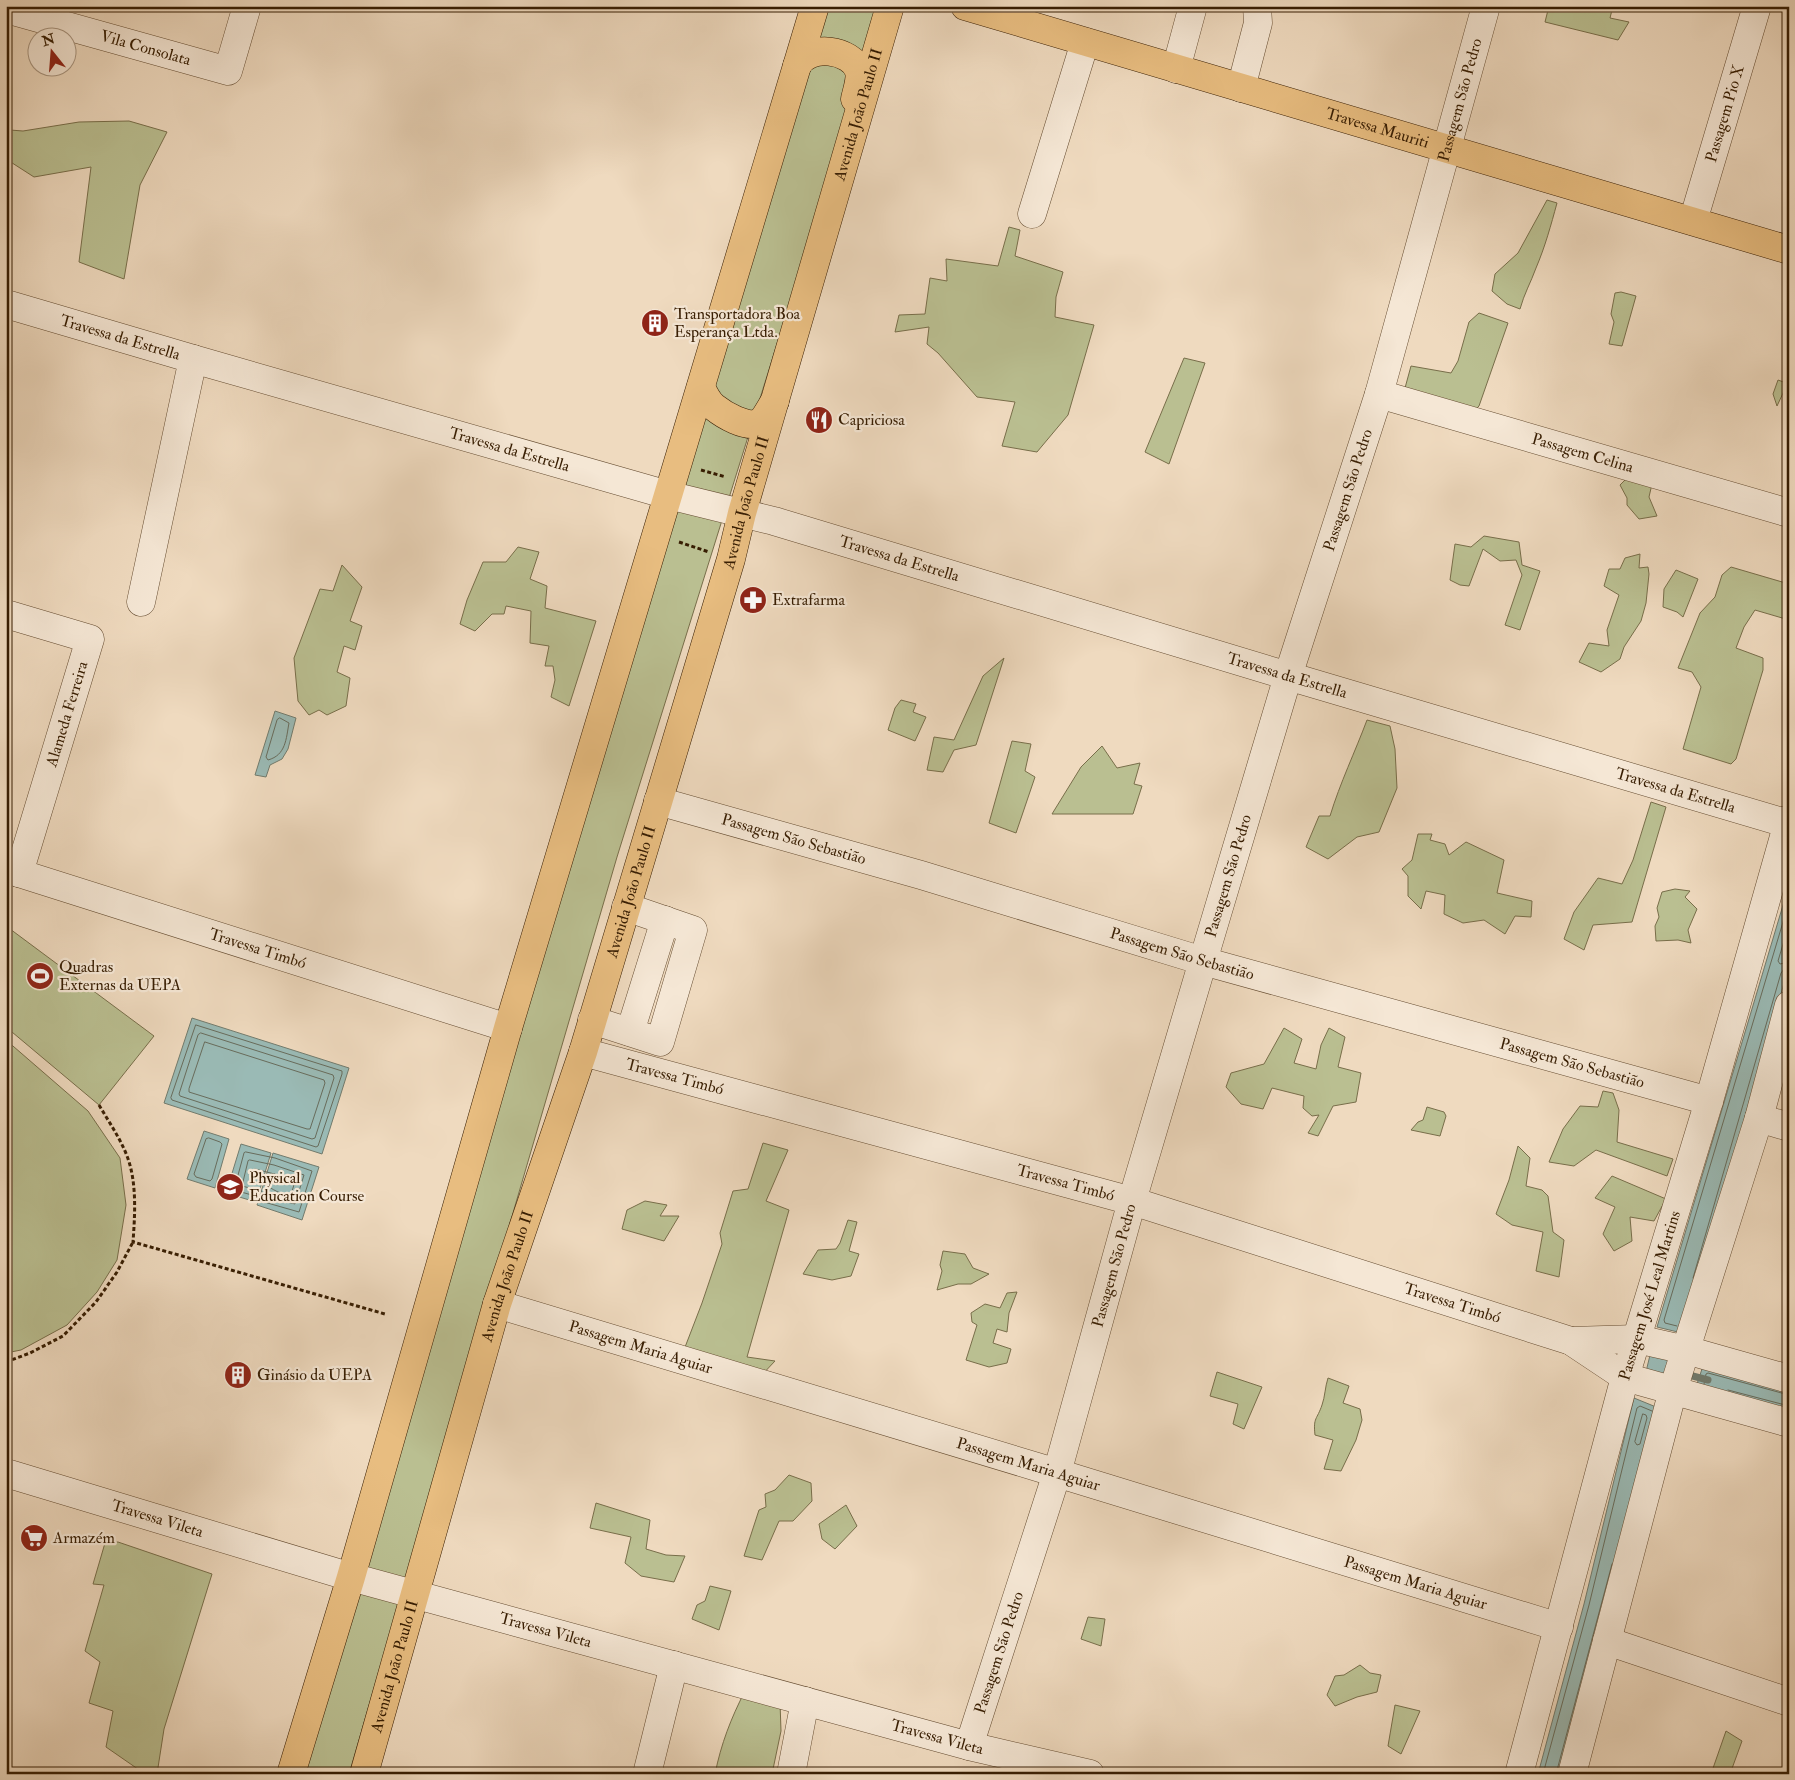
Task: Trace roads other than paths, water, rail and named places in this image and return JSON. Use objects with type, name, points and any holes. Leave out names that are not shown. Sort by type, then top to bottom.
[{"type":"main road","points":[[291,1774],[351,1577],[508,1028],[815,6]]},
{"type":"main road","name":"Avenida João Paulo II","points":[[364,1774],[497,1304],[583,1052],[731,558],[742,513],[890,6]]},
{"type":"main road","name":"Travessa Mauriti","points":[[965,6],[1789,250]]},
{"type":"main road","points":[[797,66],[804,56],[819,51],[845,57],[854,63],[859,69],[860,76],[851,116],[855,129]]},
{"type":"main road","points":[[701,387],[706,398],[714,407],[744,425],[756,424],[761,421],[775,402]]},
{"type":"street","name":"Vila Consolata","points":[[6,9],[228,71],[247,6]]},
{"type":"street","points":[[1176,69],[1193,6]]},
{"type":"street","points":[[1241,88],[1258,22],[1257,6]]},
{"type":"street","name":"Passagem São Pedro","points":[[969,1746],[1057,1473],[1132,1201],[1203,961],[1288,676],[1378,394],[1486,6]]},
{"type":"street","name":"Passagem Pio X","points":[[1693,222],[1757,6]]},
{"type":"street","points":[[1032,214],[1085,42]]},
{"type":"street","name":"Travessa da Estrella","points":[[6,304],[668,495],[774,521],[1288,676],[1788,822]]},
{"type":"street","points":[[141,602],[193,359]]},
{"type":"street","name":"Passagem Celina","points":[[1378,394],[1789,513]]},
{"type":"street","name":"Alameda Ferreira","points":[[6,614],[90,639],[12,871]]},
{"type":"street","name":"Passagem São Sebastião","points":[[658,801],[921,876],[1203,961],[1709,1101]]},
{"type":"street","name":"Passagem José Leal Martins","points":[[1519,1774],[1559,1627],[1644,1340],[1788,822]]},
{"type":"street","name":"Travessa Timbó","points":[[12,871],[508,1028]]},
{"type":"street","points":[[592,1020],[660,1042],[693,930],[626,907]]},
{"type":"street","points":[[1572,1774],[1678,1370],[1759,1118],[1789,1005]]},
{"type":"street","name":"Travessa Timbó","points":[[583,1052],[1132,1201],[1571,1341],[1632,1379],[1678,1370],[1789,1379]]},
{"type":"street","points":[[1759,1118],[1789,1128]]},
{"type":"street","name":"Passagem Maria Aguiar","points":[[497,1304],[1559,1627]]},
{"type":"street","name":"Travessa Timbó","points":[[1571,1341],[1644,1340],[1678,1370],[1789,1423]]},
{"type":"street","name":"Travessa Vileta","points":[[6,1473],[415,1595],[969,1746],[1090,1774]]},
{"type":"street","points":[[1607,1641],[1789,1702]]},
{"type":"street","points":[[647,1774],[674,1665]]},
{"type":"street","points":[[791,1774],[805,1701]]},
{"type":"water","points":[[275,711],[296,718],[288,749],[282,759],[270,765],[266,777],[255,775]]},
{"type":"water","points":[[1789,885],[1789,966],[1682,1333],[1657,1327]]},
{"type":"water","points":[[192,1018],[349,1068],[322,1154],[164,1103]]},
{"type":"water","points":[[204,1131],[229,1139],[215,1188],[187,1179]]},
{"type":"water","points":[[241,1144],[271,1153],[256,1202],[226,1193]]},
{"type":"water","points":[[273,1153],[319,1167],[302,1220],[257,1205]]},
{"type":"water","points":[[1651,1351],[1677,1358],[1668,1387],[1644,1380]]},
{"type":"water","points":[[1703,1366],[1789,1390],[1789,1411],[1696,1387]]},
{"type":"water","points":[[1634,1398],[1661,1409],[1560,1774],[1538,1774],[1584,1604]]},
{"type":"waterway","points":[[1685,1374],[1708,1380]]},
{"type":"place","name":"Transportadora Boa Esperança Ltda.","points":[[655,323]]},
{"type":"place","name":"Capriciosa","points":[[819,420]]},
{"type":"place","name":"Extrafarma","points":[[753,600]]},
{"type":"place","name":"Quadras Externas da UEPA","points":[[40,976]]},
{"type":"place","name":"Physical Education Course","points":[[230,1187]]},
{"type":"place","name":"Ginásio da UEPA","points":[[238,1375]]},
{"type":"place","name":"Armazém","points":[[34,1538]]}]
